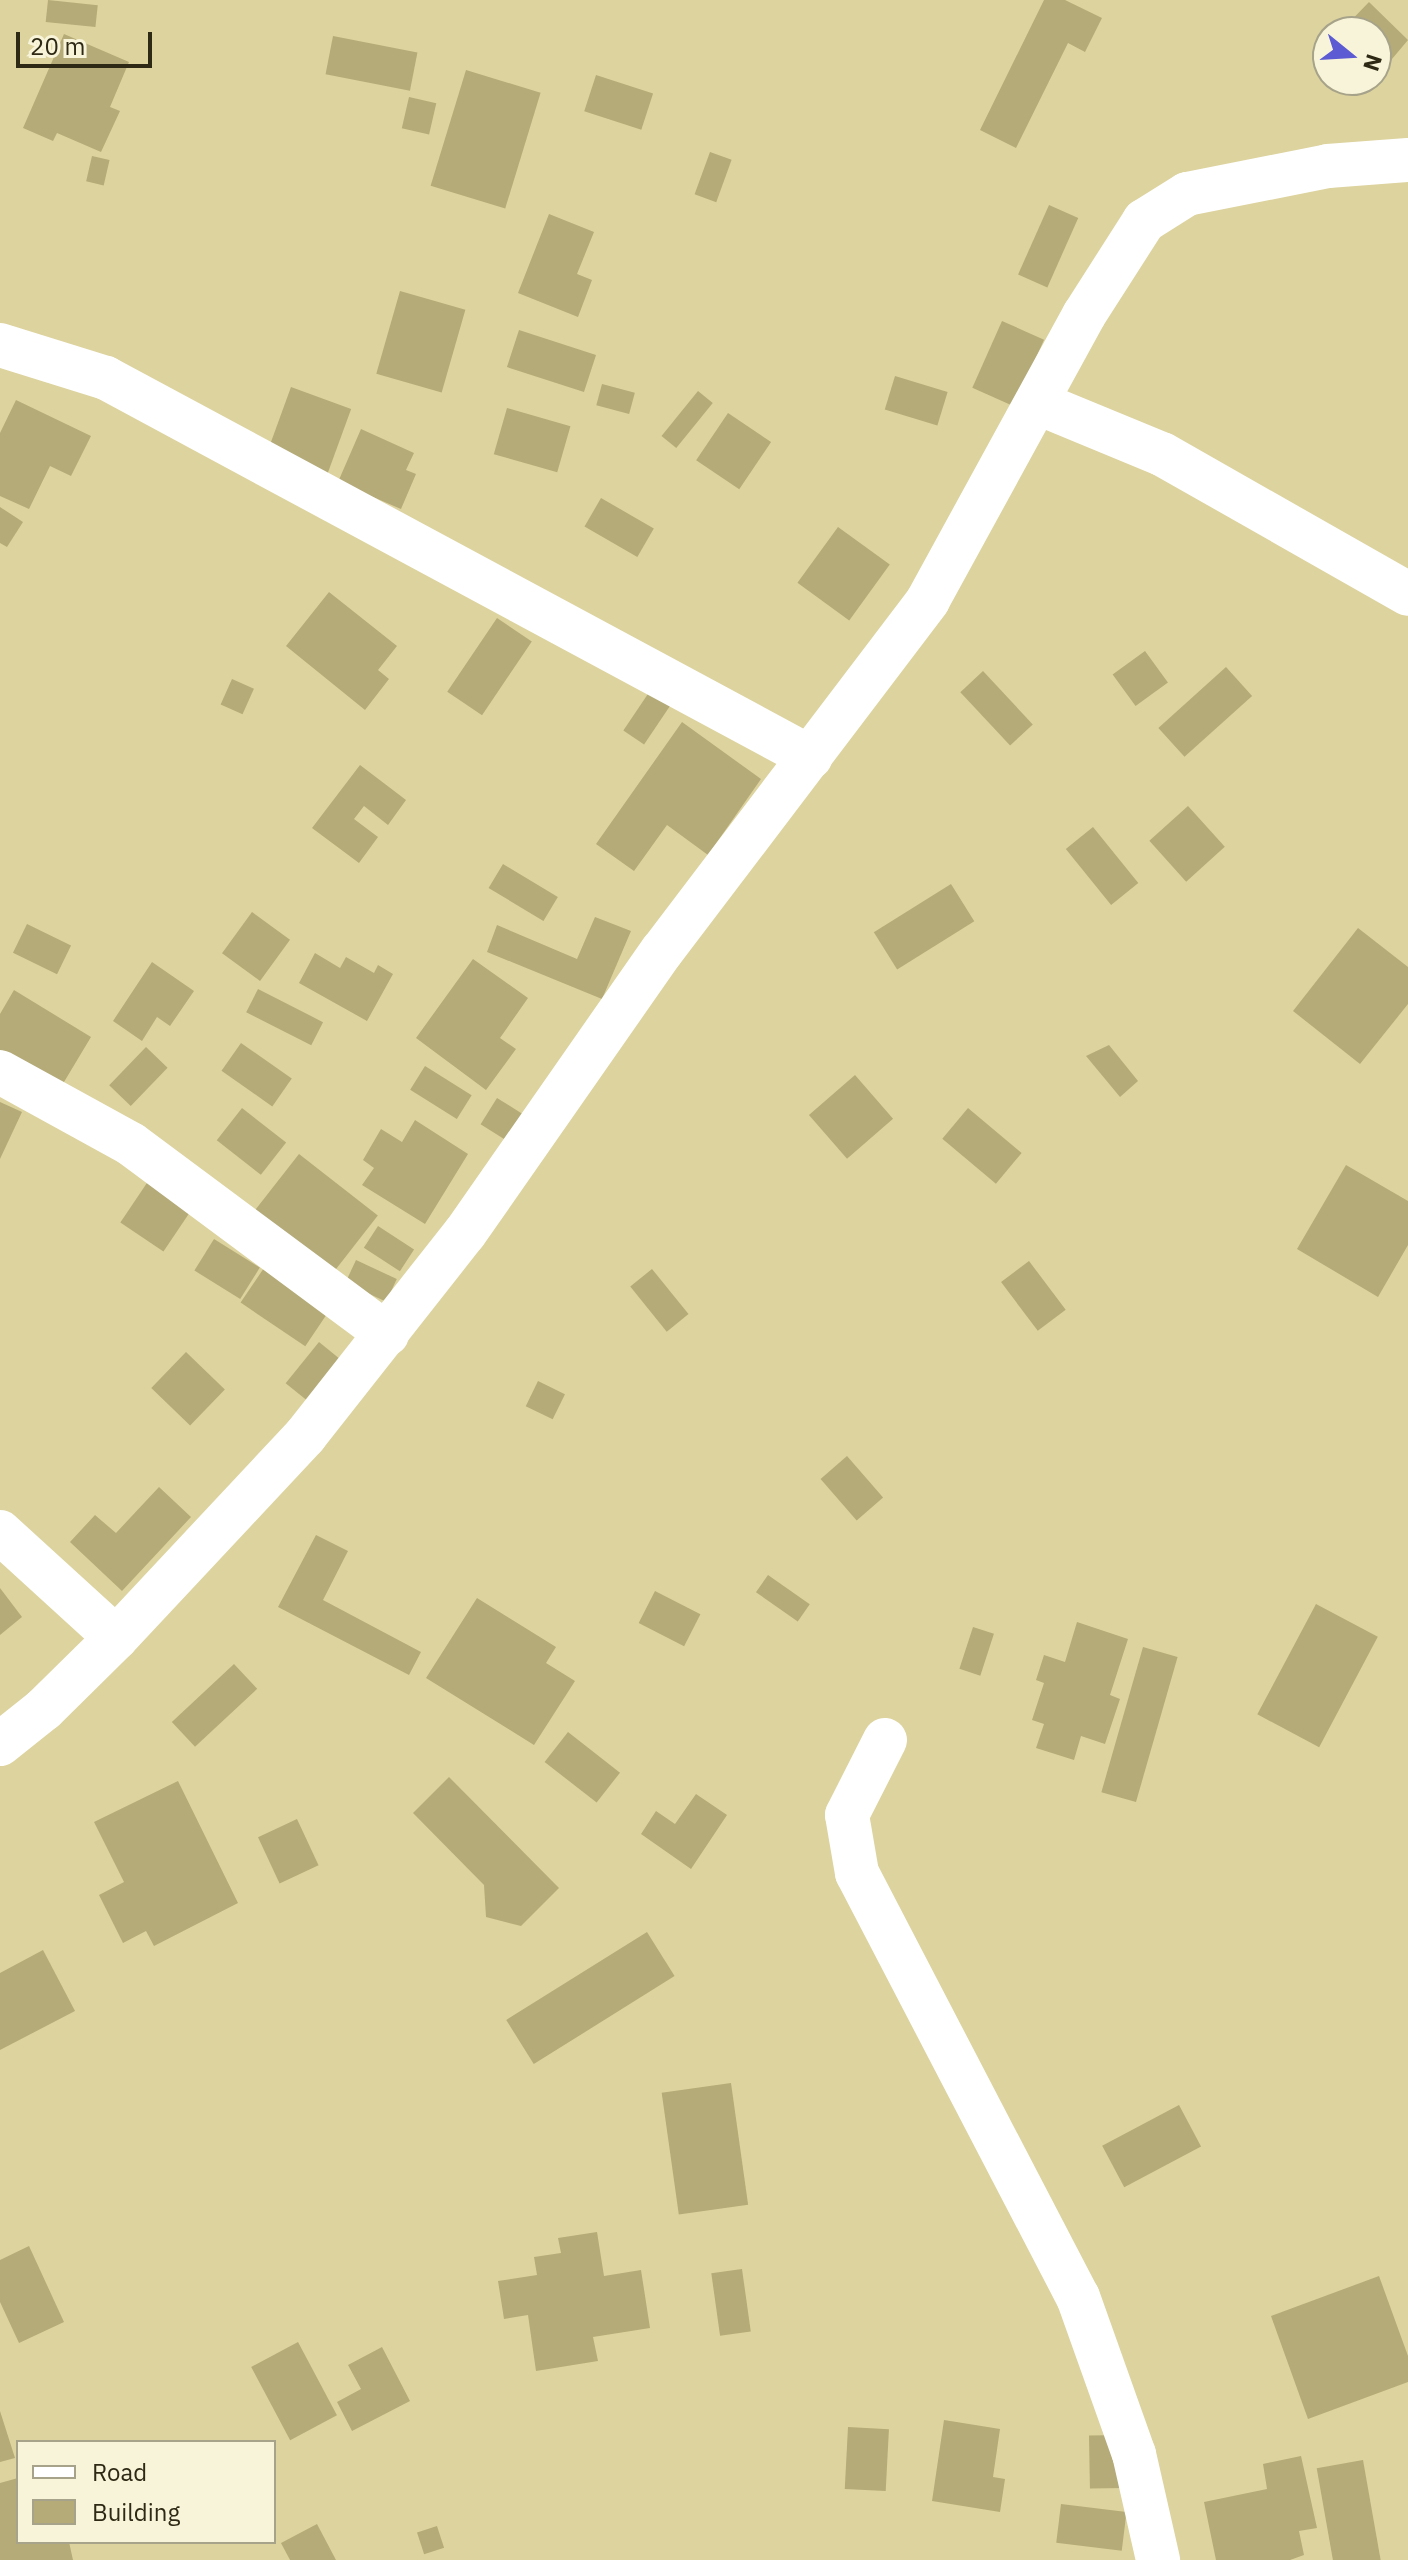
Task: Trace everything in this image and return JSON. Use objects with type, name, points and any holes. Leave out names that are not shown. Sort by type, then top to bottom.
[{"type":"street","points":[[0,1744],[44,1709],[116,1638],[305,1436],[465,1233],[662,951],[928,600],[1084,315],[1144,221],[1187,194],[1328,166],[1408,160]]},
{"type":"street","points":[[0,345],[106,378],[810,757]]},
{"type":"street","points":[[1038,403],[1162,454],[1408,594]]},
{"type":"street","points":[[0,1072],[131,1144],[387,1334]]},
{"type":"street","points":[[0,1532],[116,1638]]},
{"type":"street","points":[[885,1740],[847,1815],[857,1873],[1078,2297],[1134,2454],[1158,2560]]},
{"type":"building","points":[[48,0],[98,5],[95,27],[46,22]]},
{"type":"building","points":[[1044,0],[1065,0],[1102,18],[1085,52],[1068,43],[1016,148],[980,130]]},
{"type":"building","points":[[1369,2],[1383,16],[1355,16]]},
{"type":"building","points":[[1392,24],[1408,40],[1392,59]]},
{"type":"building","points":[[64,34],[129,62],[110,107],[120,111],[101,152],[57,133],[53,141],[23,128]]},
{"type":"building","points":[[333,36],[417,52],[410,91],[326,74]]},
{"type":"building","points":[[466,70],[541,93],[505,209],[431,186]]},
{"type":"building","points":[[596,75],[653,94],[641,130],[584,111]]},
{"type":"building","points":[[409,97],[436,103],[429,134],[402,128]]},
{"type":"building","points":[[710,152],[732,160],[716,202],[695,194]]},
{"type":"building","points":[[92,156],[110,160],[104,185],[86,181]]},
{"type":"building","points":[[1049,205],[1078,218],[1047,287],[1018,274]]},
{"type":"building","points":[[549,214],[594,232],[577,274],[592,280],[578,317],[518,293]]},
{"type":"building","points":[[400,291],[465,310],[442,392],[376,374]]},
{"type":"building","points":[[1002,321],[1044,340],[1014,406],[972,388]]},
{"type":"building","points":[[519,330],[596,355],[584,392],[507,367]]},
{"type":"building","points":[[895,376],[948,392],[937,426],[885,409]]},
{"type":"building","points":[[602,384],[635,393],[629,414],[596,405]]},
{"type":"building","points":[[291,387],[351,409],[325,480],[265,458]]},
{"type":"building","points":[[698,391],[713,403],[676,448],[661,436]]},
{"type":"building","points":[[16,400],[91,436],[71,476],[50,466],[29,509],[0,496],[0,433]]},
{"type":"building","points":[[507,408],[570,426],[557,472],[494,454]]},
{"type":"building","points":[[728,413],[771,442],[739,489],[696,460]]},
{"type":"building","points":[[361,429],[414,453],[406,470],[416,474],[401,509],[338,482]]},
{"type":"building","points":[[601,498],[654,528],[637,557],[584,527]]},
{"type":"building","points":[[0,507],[23,522],[7,547],[0,543]]},
{"type":"building","points":[[838,527],[890,565],[849,620],[797,583]]},
{"type":"building","points":[[329,592],[397,646],[378,670],[389,679],[365,710],[286,646]]},
{"type":"building","points":[[497,618],[532,641],[482,715],[447,692]]},
{"type":"building","points":[[1145,651],[1168,683],[1136,706],[1113,675]]},
{"type":"building","points":[[1226,667],[1252,696],[1184,757],[1158,728]]},
{"type":"building","points":[[983,671],[1033,724],[1010,746],[960,692]]},
{"type":"building","points":[[232,679],[254,689],[243,714],[221,705]]},
{"type":"building","points":[[658,679],[679,693],[644,744],[623,730]]},
{"type":"building","points":[[682,722],[761,779],[708,855],[667,825],[634,871],[596,844]]},
{"type":"building","points":[[360,765],[406,800],[388,825],[364,806],[354,819],[378,837],[359,863],[312,828]]},
{"type":"building","points":[[1188,806],[1225,847],[1186,882],[1149,841]]},
{"type":"building","points":[[1093,827],[1138,883],[1111,905],[1066,849]]},
{"type":"building","points":[[503,864],[558,897],[543,921],[489,888]]},
{"type":"building","points":[[951,884],[974,921],[897,970],[874,932]]},
{"type":"building","points":[[252,912],[290,940],[260,981],[222,953]]},
{"type":"building","points":[[595,917],[631,931],[602,999],[487,952],[497,925],[577,959]]},
{"type":"building","points":[[27,924],[71,945],[57,974],[13,953]]},
{"type":"building","points":[[1358,928],[1408,967],[1408,1004],[1360,1064],[1293,1011]]},
{"type":"building","points":[[315,953],[340,968],[346,957],[374,973],[378,965],[393,974],[367,1021],[299,983]]},
{"type":"building","points":[[473,959],[528,998],[500,1038],[516,1049],[486,1090],[416,1038]]},
{"type":"building","points":[[152,962],[194,991],[170,1026],[157,1017],[142,1041],[113,1021]]},
{"type":"building","points":[[258,989],[323,1022],[311,1045],[246,1012]]},
{"type":"building","points":[[14,990],[91,1037],[55,1097],[0,1064],[0,1014]]},
{"type":"building","points":[[241,1043],[292,1079],[272,1106],[221,1071]]},
{"type":"building","points":[[1109,1045],[1138,1081],[1120,1097],[1086,1056]]},
{"type":"building","points":[[146,1047],[168,1068],[131,1106],[109,1085]]},
{"type":"building","points":[[425,1066],[472,1095],[457,1119],[410,1090]]},
{"type":"building","points":[[855,1075],[893,1119],[847,1159],[809,1115]]},
{"type":"building","points":[[497,1098],[531,1119],[514,1145],[481,1124]]},
{"type":"building","points":[[0,1102],[22,1112],[0,1159]]},
{"type":"building","points":[[242,1108],[286,1142],[261,1175],[217,1140]]},
{"type":"building","points":[[968,1108],[1022,1153],[996,1184],[942,1139]]},
{"type":"building","points":[[415,1120],[468,1154],[425,1224],[362,1185],[374,1168],[363,1160],[381,1129],[402,1142]]},
{"type":"building","points":[[299,1154],[378,1216],[332,1275],[253,1213]]},
{"type":"building","points":[[1346,1165],[1408,1201],[1408,1245],[1378,1297],[1297,1249]]},
{"type":"building","points":[[155,1171],[198,1200],[163,1251],[120,1222]]},
{"type":"building","points":[[378,1226],[414,1249],[400,1271],[364,1248]]},
{"type":"building","points":[[214,1239],[260,1268],[240,1299],[194,1270]]},
{"type":"building","points":[[356,1260],[397,1279],[386,1302],[345,1283]]},
{"type":"building","points":[[1029,1261],[1066,1310],[1038,1331],[1001,1282]]},
{"type":"building","points":[[268,1262],[333,1306],[305,1346],[241,1303]]},
{"type":"building","points":[[652,1269],[689,1314],[667,1332],[630,1287]]},
{"type":"building","points":[[319,1342],[349,1366],[315,1407],[286,1383]]},
{"type":"building","points":[[186,1352],[225,1390],[190,1425],[151,1388]]},
{"type":"building","points":[[538,1381],[565,1394],[553,1419],[526,1406]]},
{"type":"building","points":[[847,1456],[883,1498],[857,1520],[821,1479]]},
{"type":"building","points":[[159,1487],[191,1517],[122,1591],[70,1542],[95,1515],[116,1533]]},
{"type":"building","points":[[316,1535],[348,1551],[323,1600],[421,1652],[409,1675],[278,1607]]},
{"type":"building","points":[[768,1575],[810,1604],[798,1621],[756,1592]]},
{"type":"building","points":[[0,1588],[22,1617],[0,1635]]},
{"type":"building","points":[[655,1591],[700,1614],[684,1646],[639,1623]]},
{"type":"building","points":[[477,1598],[556,1647],[546,1663],[575,1681],[534,1745],[426,1678]]},
{"type":"building","points":[[1316,1604],[1378,1637],[1319,1747],[1257,1714]]},
{"type":"building","points":[[1077,1622],[1128,1639],[1110,1695],[1120,1699],[1105,1744],[1081,1736],[1074,1760],[1036,1748],[1044,1724],[1032,1720],[1044,1683],[1036,1680],[1044,1655],[1065,1662]]},
{"type":"building","points":[[973,1627],[994,1634],[980,1676],[959,1669]]},
{"type":"building","points":[[1143,1647],[1178,1657],[1136,1802],[1101,1792]]},
{"type":"building","points":[[234,1664],[257,1689],[195,1747],[172,1722]]},
{"type":"building","points":[[568,1732],[620,1773],[597,1803],[545,1762]]},
{"type":"building","points":[[449,1777],[559,1888],[521,1926],[486,1917],[484,1885],[413,1813]]},
{"type":"building","points":[[178,1781],[238,1903],[154,1946],[146,1931],[123,1943],[99,1895],[124,1882],[94,1822]]},
{"type":"building","points":[[696,1794],[727,1815],[691,1869],[641,1834],[656,1811],[675,1824]]},
{"type":"building","points":[[297,1819],[319,1865],[280,1883],[258,1837]]},
{"type":"building","points":[[647,1932],[675,1976],[534,2064],[506,2020]]},
{"type":"building","points":[[43,1950],[75,2011],[0,2050],[0,1973]]},
{"type":"building","points":[[731,2083],[748,2205],[679,2215],[662,2093]]},
{"type":"building","points":[[1179,2105],[1201,2146],[1124,2187],[1102,2146]]},
{"type":"building","points":[[597,2232],[604,2276],[641,2270],[650,2328],[593,2337],[598,2361],[536,2371],[528,2315],[504,2319],[498,2281],[537,2275],[534,2257],[561,2253],[558,2238]]},
{"type":"building","points":[[29,2246],[64,2322],[19,2343],[0,2302],[0,2260]]},
{"type":"building","points":[[742,2269],[751,2331],[720,2336],[711,2273]]},
{"type":"building","points":[[1379,2276],[1408,2356],[1408,2382],[1308,2419],[1271,2316]]},
{"type":"building","points":[[298,2342],[337,2415],[290,2440],[251,2367]]},
{"type":"building","points":[[382,2347],[410,2401],[352,2431],[337,2402],[361,2389],[348,2365]]},
{"type":"building","points":[[0,2411],[15,2458],[0,2462]]},
{"type":"building","points":[[944,2420],[1000,2429],[993,2477],[1005,2479],[1000,2512],[932,2501]]},
{"type":"building","points":[[848,2427],[889,2429],[886,2491],[845,2489]]},
{"type":"building","points":[[1124,2435],[1125,2488],[1090,2489],[1089,2436]]},
{"type":"building","points":[[1301,2456],[1317,2528],[1299,2531],[1304,2555],[1290,2560],[1216,2560],[1204,2502],[1267,2489],[1263,2464]]},
{"type":"building","points":[[1363,2460],[1381,2560],[1333,2560],[1317,2468]]},
{"type":"building","points":[[16,2479],[16,2544],[69,2544],[73,2560],[0,2560],[0,2483]]},
{"type":"building","points":[[1061,2504],[1127,2512],[1122,2551],[1056,2543]]},
{"type":"building","points":[[317,2524],[336,2560],[290,2560],[281,2543]]},
{"type":"building","points":[[437,2526],[444,2548],[424,2554],[417,2532]]}]
